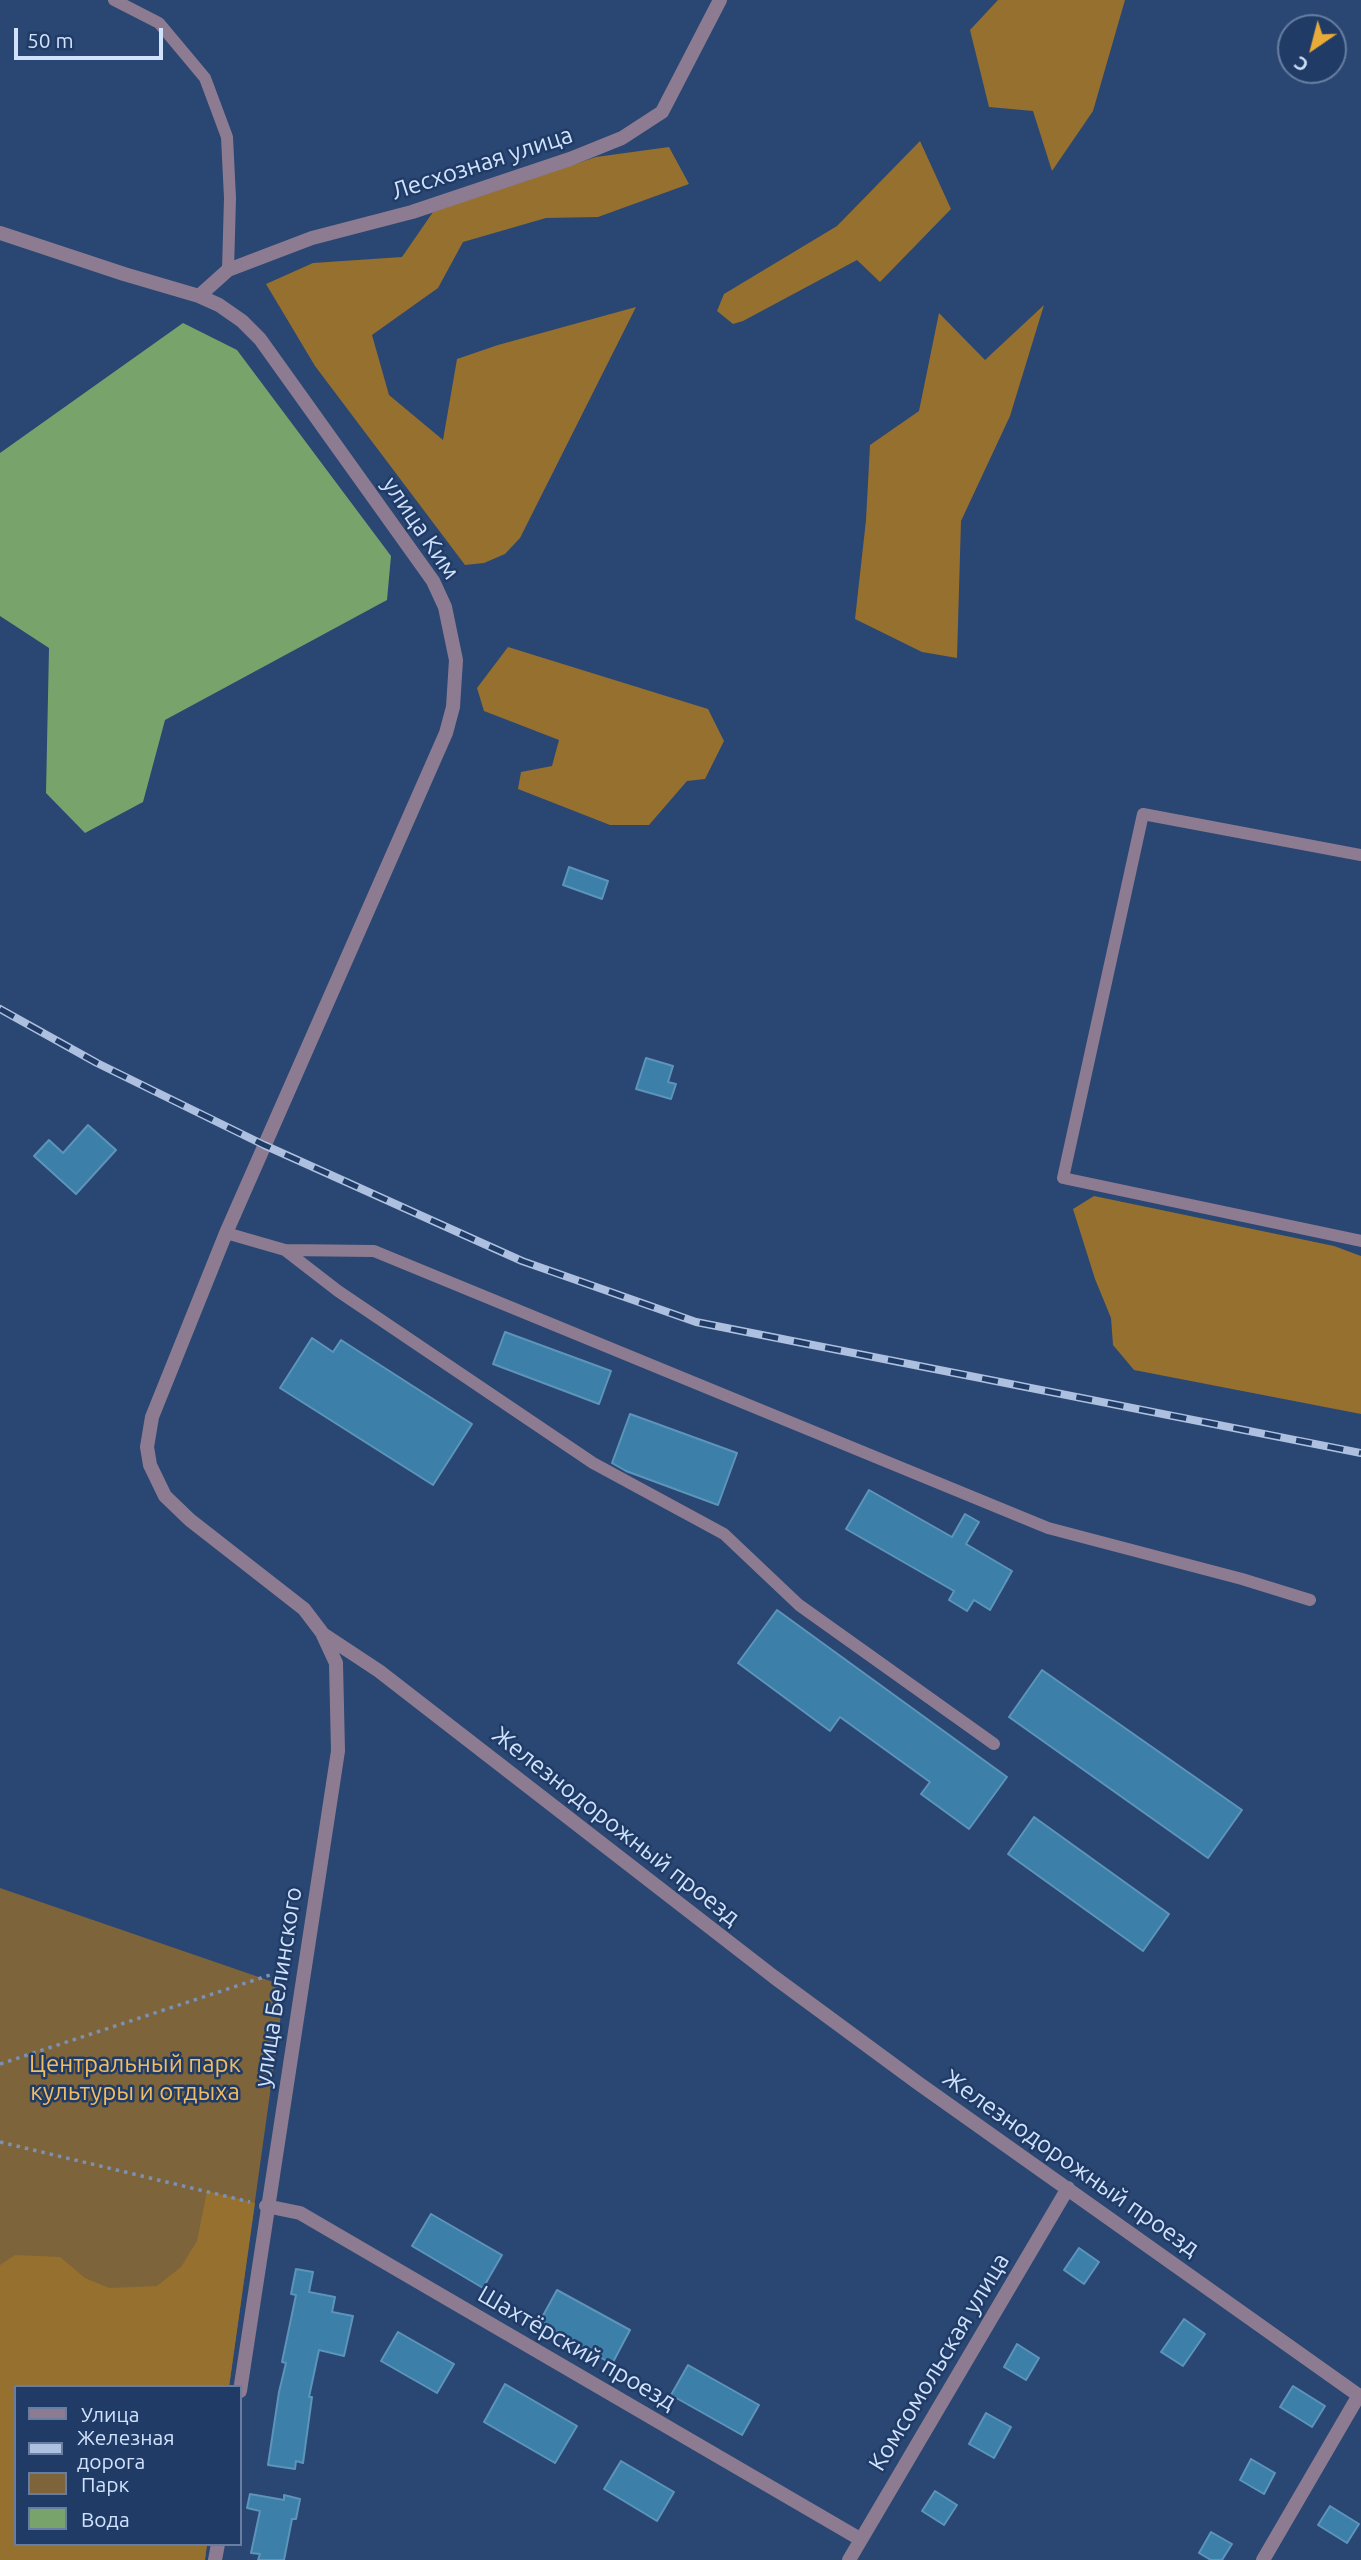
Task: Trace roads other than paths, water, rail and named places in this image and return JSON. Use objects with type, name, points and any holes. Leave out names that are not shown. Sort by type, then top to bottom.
[{"type":"street","name":"Лесхозная улица","points":[[199,296],[228,270],[312,238],[412,212],[570,159],[622,138],[662,112],[720,0]]},
{"type":"street","name":"улица Ким","points":[[0,233],[199,296],[219,305],[242,321],[260,339],[433,581],[445,607],[456,660],[453,707],[446,733],[264,1145]]},
{"type":"street","name":"Железнодорожный проезд","points":[[264,1145],[152,1417],[147,1447],[149,1465],[165,1496],[181,1512],[304,1609],[323,1634],[379,1671],[774,1977],[1360,2396]]},
{"type":"street","name":"улица Белинского","points":[[241,2385],[266,2206],[338,1751],[336,1663],[323,1634]]},
{"type":"street","name":"Комсомольская улица","points":[[849,2560],[1068,2188]]},
{"type":"street","name":"Шахтёрский проезд","points":[[266,2206],[300,2213],[860,2539]]},
{"type":"street","points":[[1263,2560],[1360,2396]]},
{"type":"lane","points":[[114,0],[159,23],[205,78],[227,137],[230,198],[228,270]]},
{"type":"lane","points":[[1361,855],[1143,814],[1063,1178],[1361,1241]]},
{"type":"lane","points":[[226,1233],[285,1250],[374,1251],[1048,1528],[1242,1579],[1310,1600]]},
{"type":"lane","points":[[285,1250],[338,1291],[593,1463],[724,1534],[799,1605],[994,1744]]},
{"type":"water","points":[[183,323],[237,350],[391,556],[387,600],[165,720],[143,802],[85,833],[46,793],[49,648],[0,616],[0,453]]},
{"type":"railway","points":[[0,1009],[97,1063],[264,1145],[522,1261],[696,1322],[1361,1453]]},
{"type":"park label","name":"Центральный парк культуры и отдыха","points":[[135,2078]]}]
